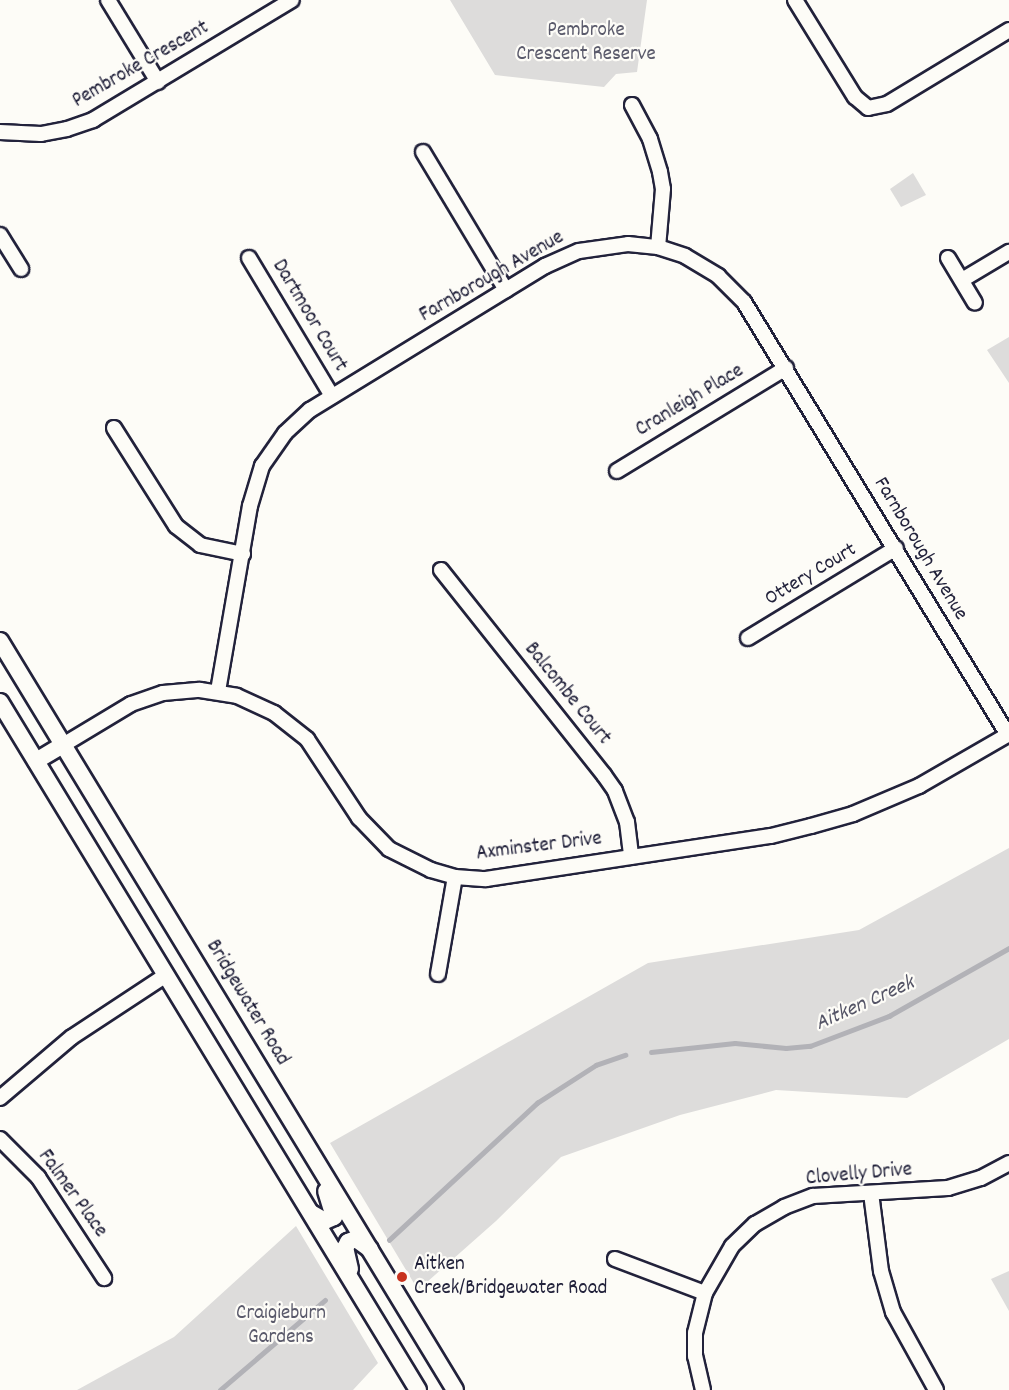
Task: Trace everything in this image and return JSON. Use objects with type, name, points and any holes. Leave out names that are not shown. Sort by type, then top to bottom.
[{"type":"street","points":[[108,0],[158,82]]},
{"type":"street","name":"Pembroke Crescent","points":[[0,132],[41,134],[67,129],[93,120],[292,0]]},
{"type":"street","points":[[795,0],[855,97],[868,108],[887,104],[1009,30]]},
{"type":"street","points":[[632,105],[650,139],[660,172],[663,189],[658,247]]},
{"type":"street","points":[[423,153],[506,290]]},
{"type":"street","points":[[0,235],[21,269]]},
{"type":"street","name":"Farnborough Avenue","points":[[218,691],[250,506],[262,466],[272,449],[297,419],[545,266],[579,251],[610,244],[658,247],[705,266],[731,287],[755,318],[786,368],[1008,735]]},
{"type":"street","points":[[962,280],[1009,252]]},
{"type":"street","name":"Dartmoor Court","points":[[249,258],[332,396]]},
{"type":"street","points":[[948,258],[975,303]]},
{"type":"street","name":"Cranleigh Place","points":[[617,471],[786,368]]},
{"type":"street","points":[[114,428],[176,526],[200,545],[243,554]]},
{"type":"street","name":"Ottery Court","points":[[748,638],[896,548]]},
{"type":"street","name":"Balcombe Court","points":[[441,570],[615,791],[627,822],[632,857]]},
{"type":"street","name":"Bridgewater Road","points":[[0,641],[455,1390]]},
{"type":"street","name":"Axminster Drive","points":[[36,761],[112,714],[146,699],[182,690],[218,691],[256,703],[291,724],[320,756],[352,809],[372,834],[409,861],[455,877],[486,879],[771,836],[853,814],[919,786],[1008,735]]},
{"type":"street","points":[[0,702],[418,1390]]},
{"type":"street","points":[[438,974],[455,877]]},
{"type":"street","points":[[3,1089],[72,1037],[166,975]]},
{"type":"street","name":"Falmer Place","points":[[0,1138],[38,1177],[104,1278]]},
{"type":"street","points":[[304,1140],[332,1204],[334,1217],[326,1221],[311,1213]]},
{"type":"street","name":"Clovelly Drive","points":[[702,1390],[695,1356],[695,1333],[705,1293],[732,1246],[770,1214],[813,1196],[948,1188],[981,1178],[1009,1163]]},
{"type":"street","points":[[872,1193],[881,1271],[893,1312],[936,1390]]},
{"type":"street","points":[[354,1285],[346,1260],[345,1248],[348,1242],[356,1239],[372,1250]]},
{"type":"street","points":[[615,1259],[705,1293]]},
{"type":"green space","name":"Pembroke Crescent Reserve","points":[[450,0],[647,0],[637,72],[616,74],[604,87],[495,75]]},
{"type":"green space","points":[[913,173],[926,195],[901,207],[890,189]]},
{"type":"green space","points":[[1009,337],[1009,383],[987,350]]},
{"type":"green space","points":[[1009,848],[1009,1039],[907,1098],[776,1090],[680,1115],[561,1157],[496,1221],[418,1290],[330,1143],[648,963],[859,930]]},
{"type":"green space","name":"Craigieburn Gardens","points":[[296,1226],[378,1363],[353,1390],[77,1390],[174,1337]]},
{"type":"green space","points":[[1009,1271],[1009,1311],[991,1279]]},
{"type":"waterway","name":"Aitken Creek","points":[[651,1052],[735,1043],[786,1048],[810,1046],[889,1016],[1009,948]]},
{"type":"waterway","name":"Aitken Creek","points":[[389,1240],[537,1103],[596,1065],[625,1055]]},
{"type":"waterway","name":"Aitken Creek","points":[[220,1390],[325,1300]]},
{"type":"place","name":"Aitken Creek/Bridgewater Road","points":[[402,1277]]}]
